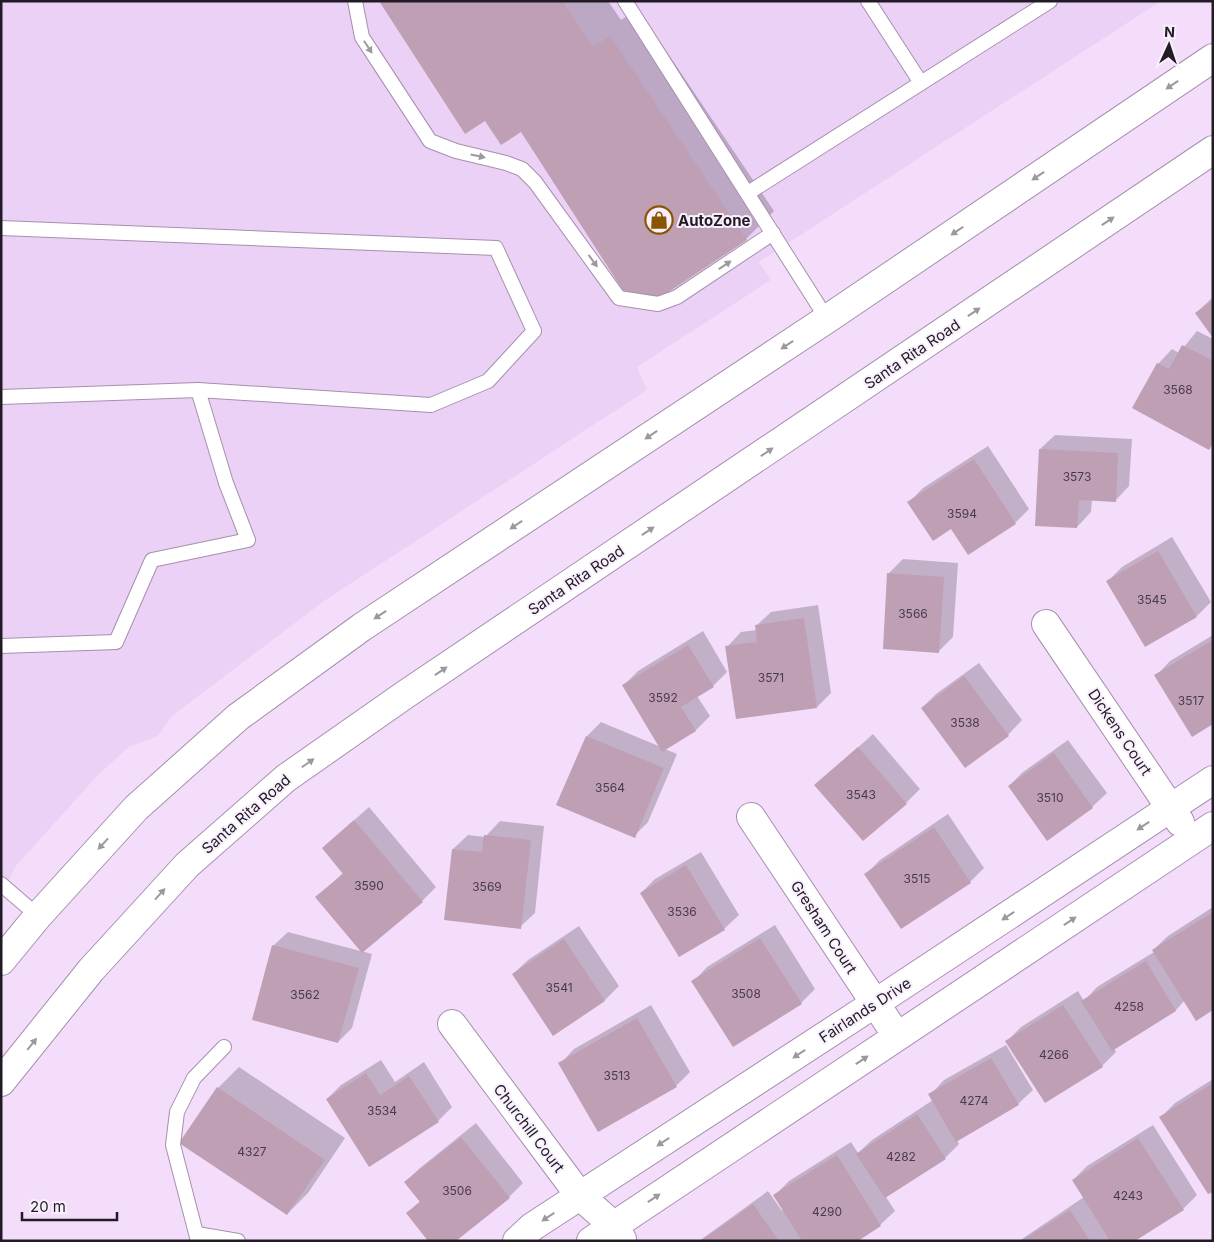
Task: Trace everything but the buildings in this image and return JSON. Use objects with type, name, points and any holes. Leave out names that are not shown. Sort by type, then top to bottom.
[{"type":"main road","points":[[1,961],[38,916],[136,808],[238,717],[362,627],[827,318],[1213,58]]},
{"type":"main road","name":"Santa Rita Road","points":[[1,1082],[91,970],[187,865],[286,778],[406,694],[1213,150]]},
{"type":"main road","name":"Dickens Court","points":[[1046,624],[1171,808],[1202,833]]},
{"type":"main road","name":"Fairlands Drive","points":[[517,1241],[532,1227],[1213,780]]},
{"type":"main road","name":"Gresham Court","points":[[751,817],[874,1004],[898,1036]]},
{"type":"main road","points":[[591,1241],[618,1233],[898,1036],[1202,833]]},
{"type":"main road","name":"Churchill Court","points":[[452,1024],[580,1196],[618,1233]]},
{"type":"lane","points":[[355,1],[362,38],[430,141],[456,151],[506,162],[522,169],[535,182],[619,298],[658,304],[677,298],[773,233]]},
{"type":"lane","points":[[625,1],[827,318]]},
{"type":"lane","points":[[868,1],[921,83]]},
{"type":"lane","points":[[748,193],[1050,1]]},
{"type":"lane","points":[[1,228],[496,248],[534,331],[488,381],[431,405],[198,390],[1,397]]},
{"type":"lane","points":[[1,646],[116,642],[152,560],[248,540],[226,483],[198,390]]},
{"type":"lane","points":[[1,884],[38,916]]},
{"type":"lane","points":[[224,1047],[194,1078],[177,1112],[173,1145],[198,1237],[238,1241]]},
{"type":"shaded area","points":[[1,1],[1161,1],[759,262],[771,280],[637,367],[647,390],[324,601],[172,716],[158,736],[129,747],[98,775],[15,867],[1,898]]},
{"type":"place","name":"AutoZone","points":[[659,220]]}]
